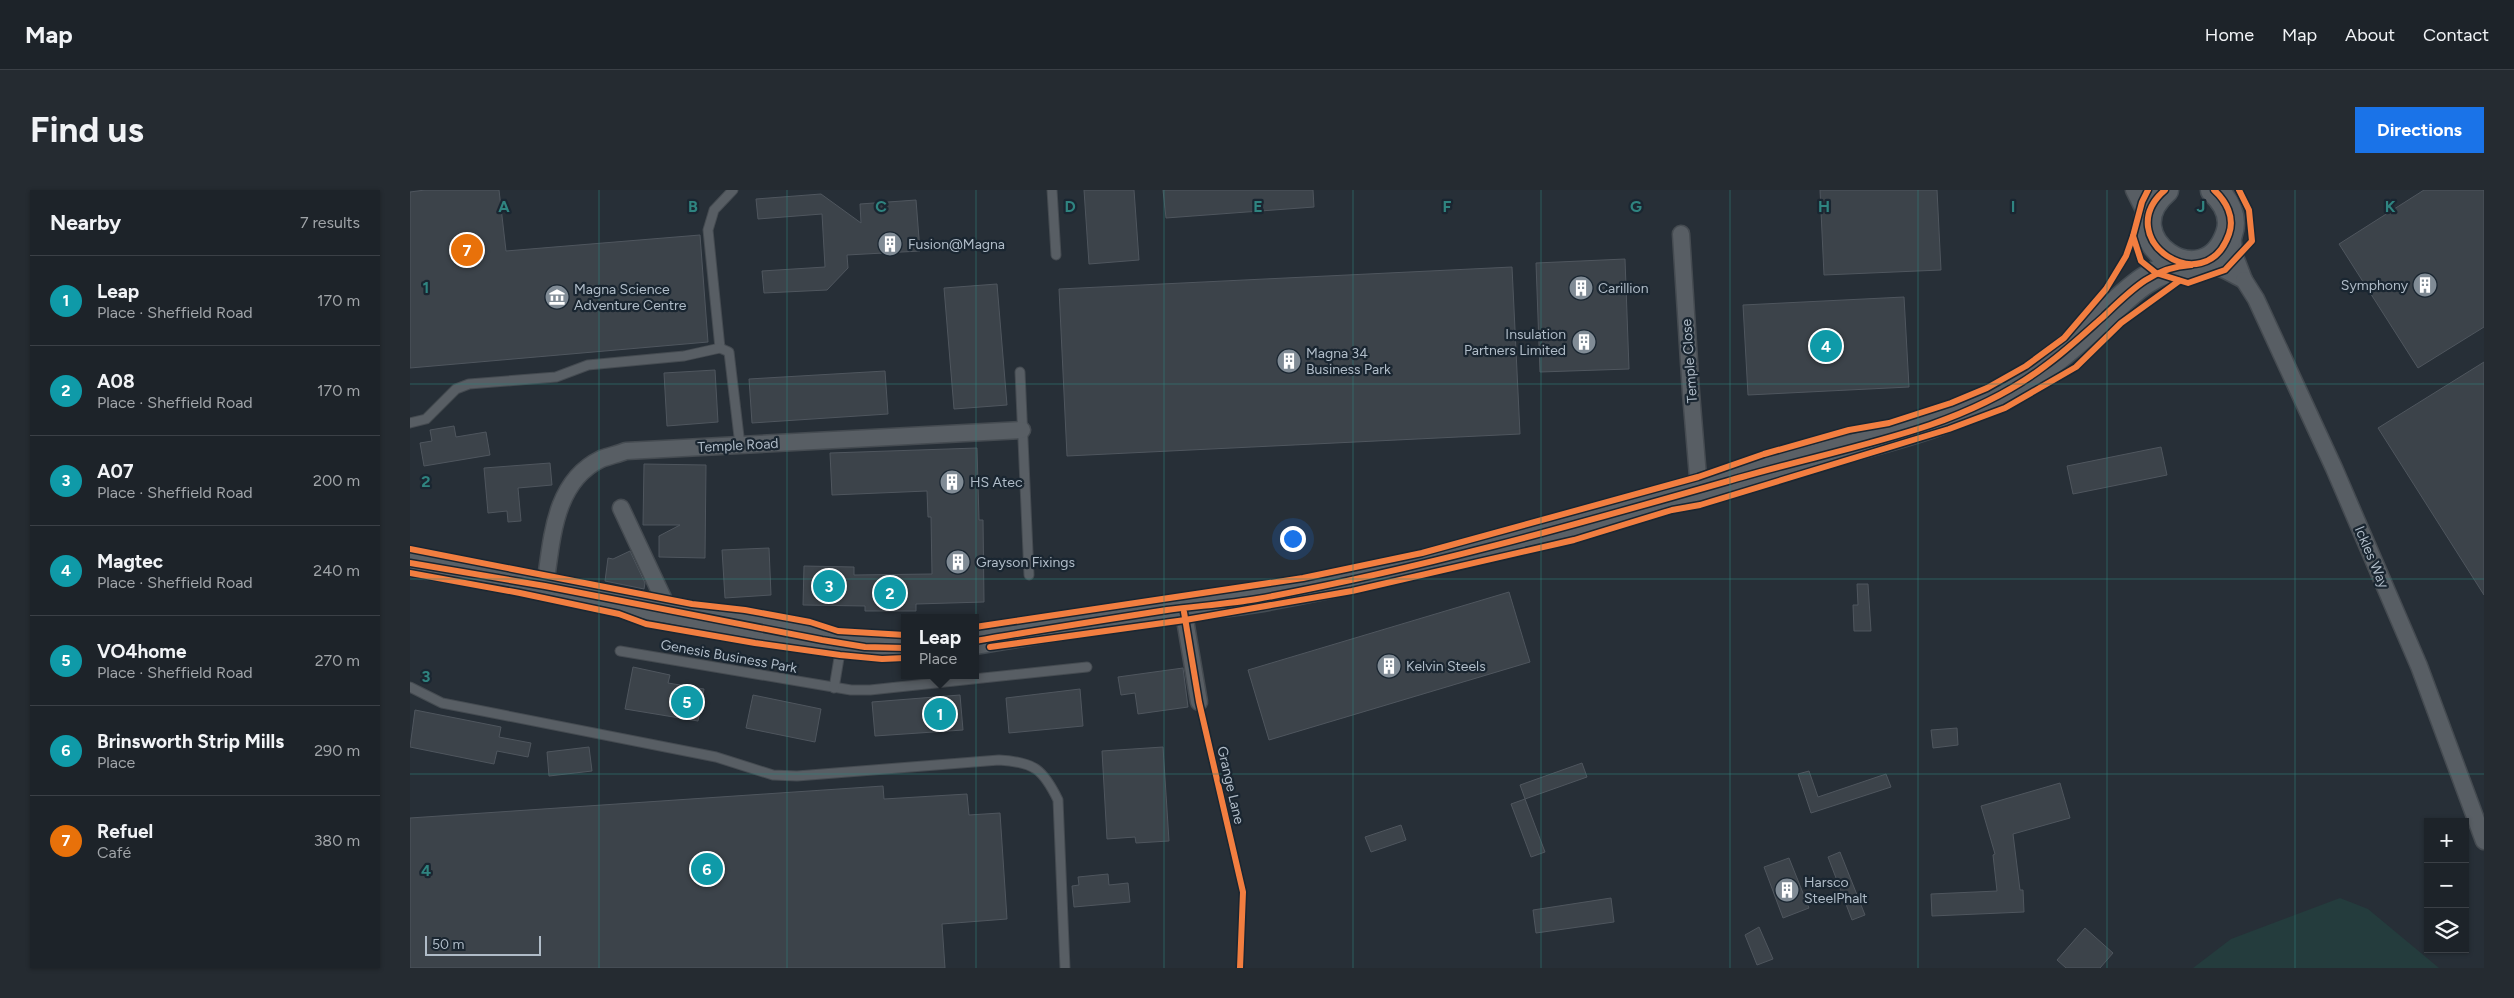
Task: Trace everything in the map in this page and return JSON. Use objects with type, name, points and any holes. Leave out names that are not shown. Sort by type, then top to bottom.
[{"type":"main road","points":[[2133,288],[2141,264],[2152,206],[2165,190]]},
{"type":"main road","points":[[979,641],[1183,608],[1253,600],[1424,565],[1527,539],[1925,426],[1965,412],[2006,391],[2043,368],[2074,343],[2133,288],[2161,270],[2176,265],[2197,263],[2218,254],[2225,245],[2231,208],[2214,190]]},
{"type":"main road","points":[[2148,222],[2153,243],[2165,256],[2181,264],[2197,263]]},
{"type":"main road","points":[[410,563],[545,586],[842,644],[901,648]]},
{"type":"street","points":[[2134,190],[2148,222]]},
{"type":"street","name":"Ickles Way","points":[[2231,208],[2234,254],[2244,280],[2256,300],[2334,468],[2419,666],[2484,841]]},
{"type":"street","name":"Temple Close","points":[[1681,234],[1691,393],[1698,477],[1702,488]]},
{"type":"street","points":[[2197,263],[2225,270],[2244,280]]},
{"type":"street","name":"Temple Road","points":[[545,586],[554,525],[564,494],[577,476],[600,460],[626,451],[1022,430]]},
{"type":"street","points":[[621,508],[663,598],[661,608]]},
{"type":"street","points":[[1183,608],[1199,702]]},
{"type":"lane","points":[[720,348],[708,230],[714,210],[733,190]]},
{"type":"lane","points":[[1052,190],[1056,255]]},
{"type":"lane","points":[[410,423],[426,419],[456,389],[469,384],[556,377],[588,365],[684,356],[720,348],[729,352],[740,445]]},
{"type":"lane","points":[[1020,372],[1029,575]]},
{"type":"lane","points":[[834,688],[842,644]]},
{"type":"lane","name":"Genesis Business Park","points":[[620,651],[834,688],[870,690],[973,679]]},
{"type":"lane","name":"Genesis Business Park","points":[[979,678],[1086,667]]},
{"type":"lane","points":[[410,687],[442,703],[716,757],[773,775],[797,776],[999,760],[1019,762],[1036,768],[1048,780],[1058,800],[1065,968]]},
{"type":"green space","points":[[2340,898],[2368,909],[2439,968],[2193,968],[2231,939]]},
{"type":"building","name":"Magna Science Adventure Centre","points":[[425,190],[499,190],[506,251],[700,235],[708,342],[410,368],[410,192]]},
{"type":"building","points":[[1084,190],[1134,190],[1139,260],[1089,264]]},
{"type":"building","points":[[1163,190],[1313,190],[1314,207],[1166,218]]},
{"type":"building","points":[[1820,190],[1937,190],[1941,270],[1824,275]]},
{"type":"building","name":"Symphony","points":[[2424,190],[2484,190],[2484,327],[2418,368],[2339,244]]},
{"type":"building","name":"Fusion@Magna","points":[[821,194],[861,223],[860,204],[916,200],[920,251],[847,255],[848,268],[827,290],[764,293],[762,271],[825,267],[822,214],[758,219],[756,199]]},
{"type":"building","points":[[1625,259],[1629,369],[1540,372],[1536,263]]},
{"type":"building","name":"Magna 34 Business Park","points":[[1512,267],[1520,434],[1067,456],[1059,289]]},
{"type":"building","points":[[997,284],[1007,405],[954,409],[944,288]]},
{"type":"building","points":[[1904,297],[1909,387],[1748,395],[1743,305]]},
{"type":"building","points":[[2484,362],[2484,595],[2378,428]]},
{"type":"building","points":[[715,370],[718,422],[667,426],[664,373]]},
{"type":"building","points":[[885,371],[888,414],[752,423],[749,379]]},
{"type":"building","points":[[454,426],[456,437],[486,432],[490,455],[424,466],[420,443],[432,441],[430,430]]},
{"type":"building","points":[[2161,447],[2167,475],[2073,494],[2067,466]]},
{"type":"building","points":[[977,448],[979,520],[983,520],[984,602],[916,604],[916,611],[865,611],[865,606],[803,605],[804,566],[854,567],[854,575],[932,574],[931,517],[928,517],[927,491],[832,495],[830,453]]},
{"type":"building","points":[[550,463],[552,485],[518,488],[521,521],[508,522],[507,511],[488,513],[484,468]]},
{"type":"building","points":[[644,464],[706,465],[705,558],[659,557],[659,536],[680,525],[643,525]]},
{"type":"building","points":[[769,548],[771,595],[725,598],[722,550]]},
{"type":"building","points":[[630,551],[645,583],[644,589],[605,581],[608,558],[613,559]]},
{"type":"building","points":[[1857,584],[1868,584],[1871,631],[1854,631],[1853,605],[1858,605]]},
{"type":"building","name":"Kelvin Steels","points":[[1509,592],[1530,662],[1269,740],[1248,670]]},
{"type":"building","points":[[633,667],[670,675],[668,683],[704,689],[698,721],[625,709]]},
{"type":"building","points":[[1183,668],[1188,707],[1138,714],[1135,693],[1121,695],[1118,677]]},
{"type":"building","points":[[1080,689],[1083,726],[1009,733],[1006,698]]},
{"type":"building","points":[[753,695],[821,709],[815,742],[746,728]]},
{"type":"building","points":[[960,695],[963,730],[875,736],[872,702]]},
{"type":"building","points":[[415,710],[501,727],[499,737],[531,743],[528,757],[497,751],[494,764],[410,747]]},
{"type":"building","points":[[1957,728],[1958,745],[1933,748],[1931,730]]},
{"type":"building","points":[[589,747],[592,771],[549,776],[547,752]]},
{"type":"building","points":[[1163,747],[1169,841],[1136,843],[1135,837],[1107,839],[1102,751]]},
{"type":"building","points":[[1582,763],[1587,777],[1525,799],[1520,785]]},
{"type":"building","points":[[1809,771],[1818,797],[1886,774],[1891,787],[1811,813],[1798,774]]},
{"type":"building","points":[[2060,783],[2070,818],[2013,834],[2020,890],[2023,890],[2024,912],[1932,916],[1931,894],[1997,891],[1993,855],[1995,854],[1981,806]]},
{"type":"building","points":[[883,786],[884,799],[967,794],[969,815],[1000,813],[1007,919],[942,924],[945,968],[410,968],[410,818]]},
{"type":"building","points":[[1525,799],[1545,852],[1531,857],[1511,804]]},
{"type":"building","points":[[1401,825],[1406,840],[1371,852],[1365,837]]},
{"type":"building","points":[[1840,852],[1865,915],[1852,920],[1828,857]]},
{"type":"building","points":[[1789,858],[1809,908],[1783,918],[1764,867]]},
{"type":"building","points":[[1108,874],[1109,885],[1128,883],[1130,902],[1074,907],[1072,886],[1079,885],[1078,877]]},
{"type":"building","points":[[1611,898],[1614,922],[1536,933],[1533,910]]},
{"type":"building","points":[[1759,927],[1773,959],[1757,965],[1745,935]]},
{"type":"building","points":[[2085,928],[2113,953],[2100,968],[2066,968],[2057,960]]},
{"type":"cycle path","points":[[2148,190],[2142,202],[2133,236],[2141,261],[2156,273],[2188,283],[2225,270],[2252,241],[2249,210],[2239,190]]},
{"type":"cycle path","points":[[2165,190],[2151,209],[2148,227],[2154,243],[2167,256],[2183,263],[2201,263],[2217,254],[2229,234],[2231,222],[2226,204],[2214,190]]},
{"type":"cycle path","points":[[979,626],[1303,578],[1422,553],[1698,477],[1764,454],[1849,430],[1889,423],[1951,403],[1987,388],[2026,366],[2064,338],[2106,289],[2126,256],[2133,236]]},
{"type":"cycle path","points":[[979,640],[1167,610],[1257,599],[1380,574],[1561,528],[1765,470],[1907,433],[1960,414],[2018,384],[2060,354],[2143,282],[2165,270],[2191,265]]},
{"type":"cycle path","points":[[990,647],[1185,620],[1352,591],[1574,540],[1672,510],[1700,505],[1949,429],[2005,408],[2076,367],[2121,323],[2179,281]]},
{"type":"cycle path","points":[[410,549],[692,604],[745,610],[810,622],[838,631],[901,635]]},
{"type":"cycle path","points":[[410,563],[545,586],[822,640],[865,647],[901,648]]},
{"type":"cycle path","points":[[410,573],[520,593],[619,614],[646,624],[755,643],[840,655],[882,659],[901,658]]},
{"type":"cycle path","name":"Grange Lane","points":[[1184,612],[1199,702],[1243,892],[1240,968]]},
{"type":"place","name":"Fusion@Magna","points":[[890,244]]},
{"type":"place","name":"Refuel","points":[[467,250]]},
{"type":"place","name":"Symphony","points":[[2425,285]]},
{"type":"place","name":"Carillion","points":[[1581,288]]},
{"type":"place","name":"Magna Science Adventure Centre","points":[[557,297]]},
{"type":"place","name":"Insulation Partners Limited","points":[[1584,342]]},
{"type":"place","name":"Magtec","points":[[1826,346]]},
{"type":"place","name":"Magna 34 Business Park","points":[[1289,361]]},
{"type":"place","name":"HS Atec","points":[[952,482]]},
{"type":"place","name":"Grayson Fixings","points":[[958,562]]},
{"type":"place","name":"A07","points":[[829,586]]},
{"type":"place","name":"A08","points":[[890,593]]},
{"type":"place","name":"Kelvin Steels","points":[[1389,666]]},
{"type":"place","name":"VO4home","points":[[687,702]]},
{"type":"place","name":"Leap","points":[[940,714]]},
{"type":"place","name":"Brinsworth Strip Mills","points":[[707,869]]},
{"type":"place","name":"Harsco SteelPhalt","points":[[1787,890]]}]
